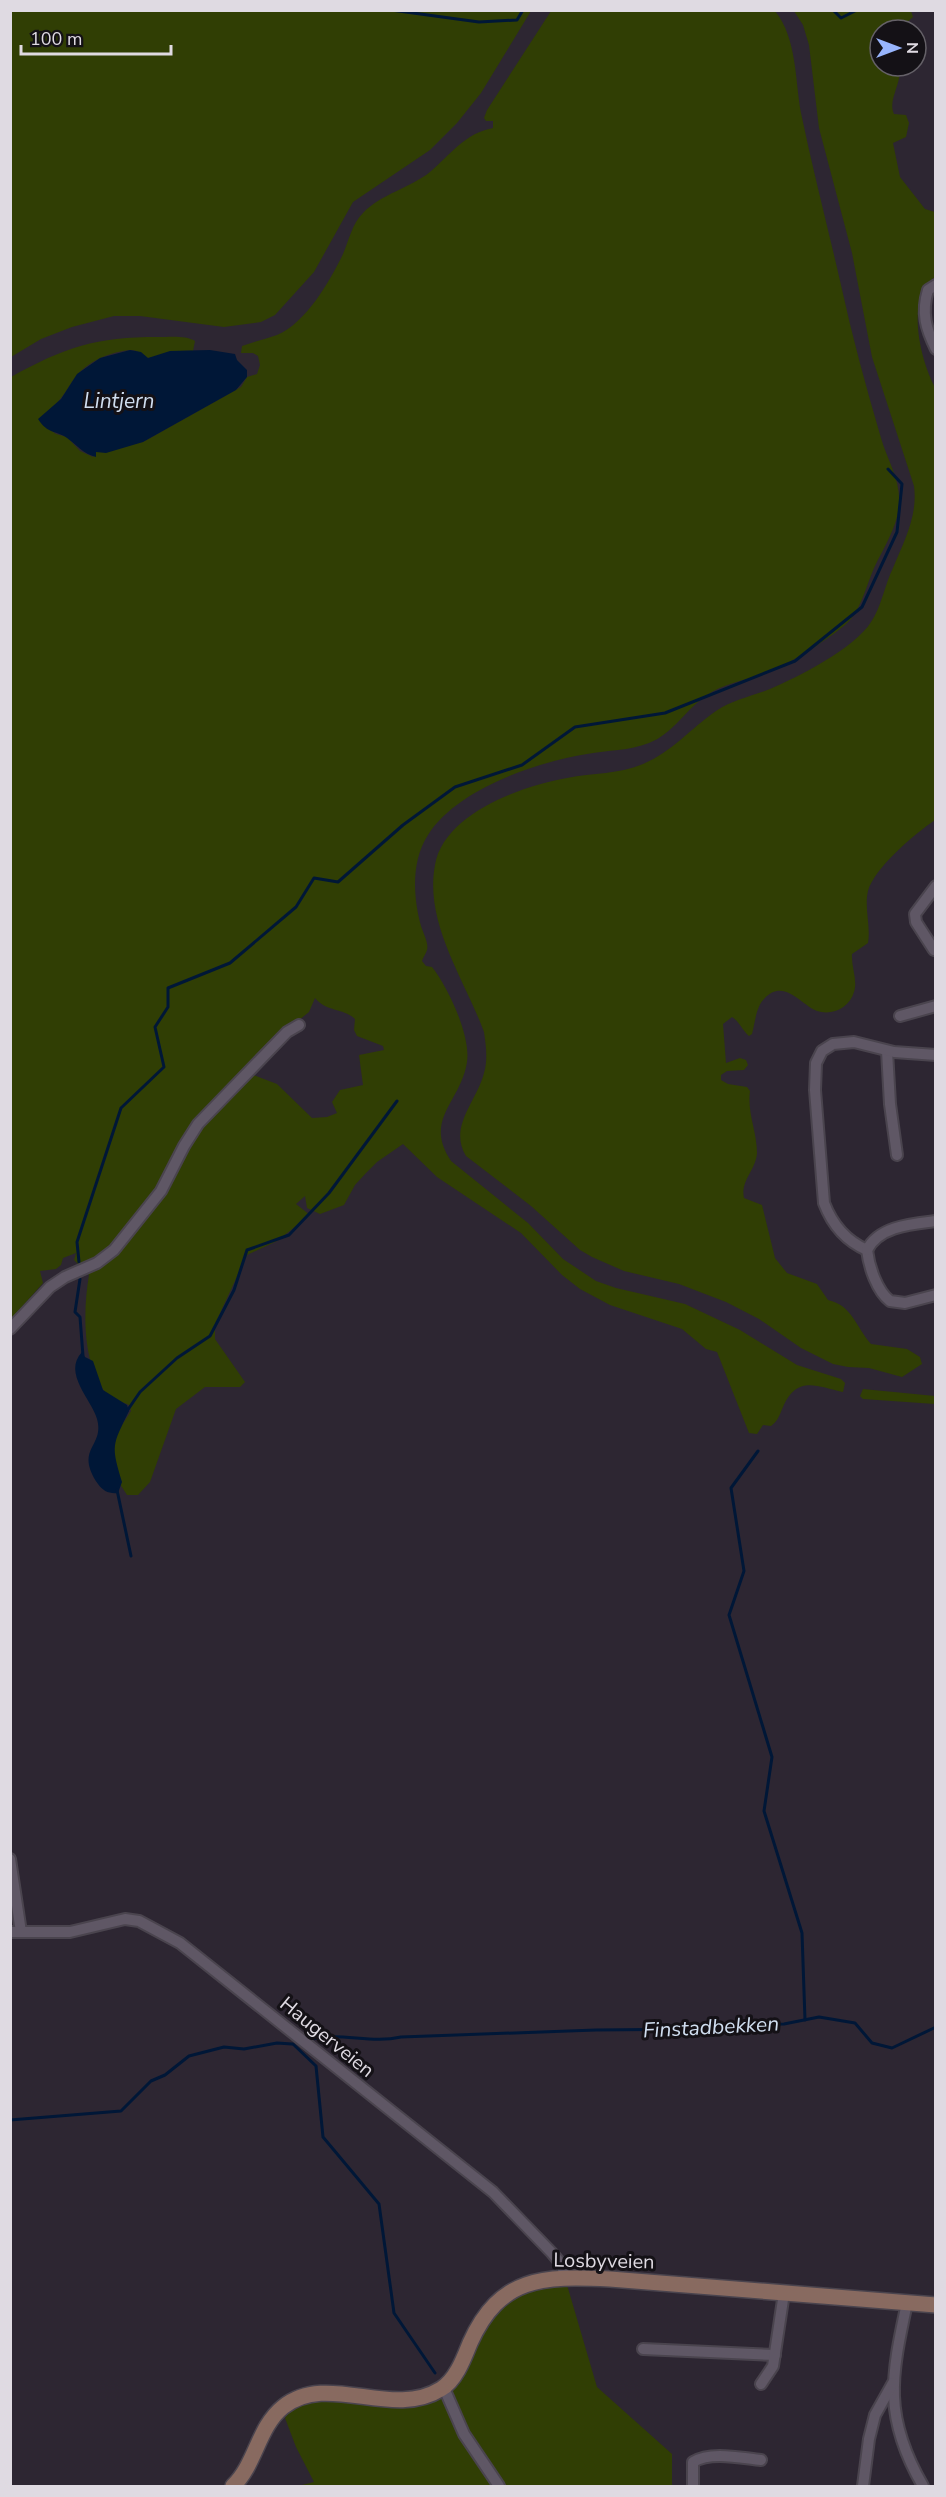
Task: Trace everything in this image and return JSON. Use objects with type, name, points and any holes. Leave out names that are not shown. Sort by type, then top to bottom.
[{"type":"main road","name":"Losbyveien","points":[[444,2388],[457,2372],[487,2312],[500,2298],[514,2289],[542,2281],[566,2278],[610,2279],[936,2305]]},
{"type":"main road","points":[[232,2487],[239,2480],[254,2455],[266,2425],[283,2407],[302,2396],[327,2392],[386,2401],[405,2400],[429,2395],[444,2388]]},
{"type":"street","points":[[935,348],[926,330],[924,316],[928,290],[936,285]]},
{"type":"street","points":[[935,950],[916,922],[915,914],[936,885]]},
{"type":"street","points":[[900,1016],[936,1006]]},
{"type":"street","points":[[10,1329],[50,1287],[65,1277],[97,1263],[114,1250],[161,1191],[183,1146],[198,1124],[287,1032],[299,1025]]},
{"type":"street","points":[[936,1055],[887,1051],[861,1042],[833,1044],[826,1047],[818,1056],[815,1072],[817,1135],[824,1203],[831,1218],[840,1231],[867,1250],[875,1278],[890,1302],[905,1303],[936,1295]]},
{"type":"street","points":[[887,1051],[889,1094],[897,1155]]},
{"type":"street","points":[[867,1250],[876,1239],[887,1232],[912,1224],[936,1221]]},
{"type":"street","name":"Haugerveien","points":[[10,1859],[16,1932],[70,1932],[125,1919],[139,1921],[163,1932],[180,1943],[493,2193],[552,2253],[562,2265],[566,2278]]},
{"type":"street","points":[[761,2384],[773,2366],[784,2293]]},
{"type":"street","points":[[908,2303],[893,2383],[894,2413],[902,2443],[922,2487]]},
{"type":"street","points":[[643,2349],[775,2355]]},
{"type":"street","points":[[863,2487],[869,2439],[875,2415],[893,2383]]},
{"type":"street","points":[[444,2388],[464,2434],[499,2487]]},
{"type":"street","points":[[693,2487],[693,2462],[699,2459],[709,2457],[761,2460]]},
{"type":"green space","points":[[11,10],[531,11],[481,93],[457,123],[430,150],[353,202],[314,272],[275,315],[261,322],[224,327],[140,316],[114,316],[72,327],[41,339],[11,357]]},
{"type":"green space","points":[[551,11],[775,11],[788,34],[801,113],[850,323],[881,438],[896,479],[899,504],[893,528],[858,607],[851,619],[823,641],[775,670],[714,691],[700,700],[665,734],[649,743],[567,758],[500,780],[458,804],[428,835],[422,845],[415,879],[418,915],[427,944],[422,961],[426,966],[432,967],[451,999],[462,1026],[467,1051],[463,1076],[442,1122],[443,1146],[451,1161],[528,1223],[563,1259],[596,1281],[685,1304],[740,1330],[797,1365],[841,1379],[845,1383],[843,1392],[808,1385],[794,1390],[771,1426],[763,1425],[757,1434],[749,1433],[717,1352],[706,1349],[682,1329],[610,1305],[580,1289],[562,1275],[521,1233],[437,1177],[403,1144],[377,1162],[366,1173],[355,1185],[344,1205],[320,1214],[307,1208],[305,1196],[296,1204],[310,1215],[277,1241],[247,1255],[215,1324],[215,1339],[245,1382],[240,1387],[205,1387],[176,1409],[150,1482],[138,1495],[127,1495],[116,1478],[110,1444],[131,1411],[129,1405],[105,1392],[92,1366],[85,1319],[89,1275],[74,1260],[76,1253],[63,1258],[61,1265],[56,1269],[40,1271],[43,1283],[11,1319],[11,377],[65,351],[98,342],[136,337],[191,339],[195,341],[193,351],[174,352],[148,358],[131,350],[109,354],[95,361],[77,375],[47,413],[42,424],[56,434],[67,437],[80,451],[93,457],[96,452],[143,442],[241,387],[247,377],[257,374],[260,365],[258,356],[253,353],[241,353],[242,346],[277,335],[298,321],[324,288],[343,254],[359,217],[370,206],[430,172],[466,140],[493,128],[493,121],[486,121],[484,118]],"holes":[[[315,998],[351,1016],[355,1019],[354,1030],[357,1036],[383,1046],[384,1050],[359,1055],[363,1085],[340,1090],[332,1102],[337,1113],[327,1117],[312,1118],[277,1084],[251,1074],[284,1032],[309,1012]]]},
{"type":"green space","points":[[794,11],[911,11],[913,17],[868,18],[868,78],[899,78],[892,109],[894,114],[906,115],[909,123],[906,137],[893,143],[900,177],[925,209],[935,212],[935,277],[926,286],[920,299],[918,331],[925,364],[936,389],[935,820],[897,852],[872,882],[867,897],[868,943],[852,954],[855,987],[849,1002],[835,1011],[823,1012],[811,1008],[786,992],[771,993],[759,1006],[752,1034],[749,1036],[732,1017],[723,1024],[726,1063],[740,1058],[746,1060],[748,1065],[744,1070],[727,1071],[721,1075],[721,1080],[728,1084],[747,1087],[750,1091],[749,1099],[757,1153],[743,1192],[744,1198],[762,1205],[775,1258],[787,1273],[817,1284],[828,1300],[843,1307],[871,1344],[907,1349],[920,1357],[922,1364],[902,1377],[869,1368],[833,1364],[801,1348],[759,1319],[726,1302],[679,1284],[624,1271],[592,1257],[580,1250],[531,1206],[466,1156],[460,1135],[462,1124],[484,1073],[486,1058],[484,1032],[448,951],[435,908],[433,887],[435,865],[441,847],[453,831],[488,805],[508,795],[549,782],[625,770],[653,759],[722,707],[782,684],[839,651],[863,632],[878,610],[912,518],[914,486],[872,357],[852,253],[819,128],[809,45],[803,25]]},
{"type":"green space","points":[[863,1389],[935,1396],[935,1404],[863,1399],[860,1396]]},
{"type":"green space","points":[[565,2278],[597,2387],[672,2454],[672,2486],[298,2486],[314,2482],[296,2447],[285,2418],[306,2389],[442,2395],[486,2307]]},
{"type":"water","name":"Lintjern","points":[[130,350],[141,352],[148,358],[170,351],[210,350],[235,354],[237,360],[247,370],[247,377],[236,390],[143,442],[106,453],[96,452],[96,457],[87,454],[64,436],[41,424],[38,419],[61,399],[77,374],[100,358]]},
{"type":"water","points":[[82,1352],[85,1357],[93,1361],[103,1390],[127,1405],[129,1411],[115,1446],[122,1482],[118,1493],[104,1490],[91,1472],[89,1455],[98,1428],[97,1419],[80,1386],[75,1369]]},
{"type":"waterway","points":[[391,10],[479,22],[517,20],[523,10]]},
{"type":"waterway","points":[[833,10],[841,18],[857,10]]},
{"type":"waterway","points":[[79,1262],[77,1242],[121,1108],[164,1067],[155,1027],[168,1007],[168,988],[230,963],[296,907],[314,878],[338,882],[403,825],[455,787],[522,765],[575,727],[665,713],[795,661],[862,607],[897,532],[902,484],[888,469]]},
{"type":"waterway","points":[[127,1411],[140,1392],[177,1358],[210,1336],[234,1290],[247,1250],[289,1235],[329,1193],[397,1101]]},
{"type":"waterway","points":[[80,1279],[75,1312],[80,1317],[83,1356]]},
{"type":"waterway","points":[[758,1451],[731,1488],[744,1571],[729,1615],[772,1757],[764,1811],[802,1933],[805,2020]]},
{"type":"waterway","points":[[117,1490],[131,1556]]},
{"type":"waterway","name":"Finstadbekken","points":[[312,2039],[323,2037],[390,2039],[596,2030],[703,2029],[722,2025],[784,2024],[819,2017],[855,2023],[872,2043],[892,2048],[936,2027]]},
{"type":"waterway","points":[[10,2120],[121,2111],[151,2081],[165,2075],[189,2056],[224,2047],[244,2049],[277,2043],[292,2044]]},
{"type":"waterway","points":[[293,2044],[316,2066],[323,2137],[379,2204],[394,2313],[435,2373]]}]
